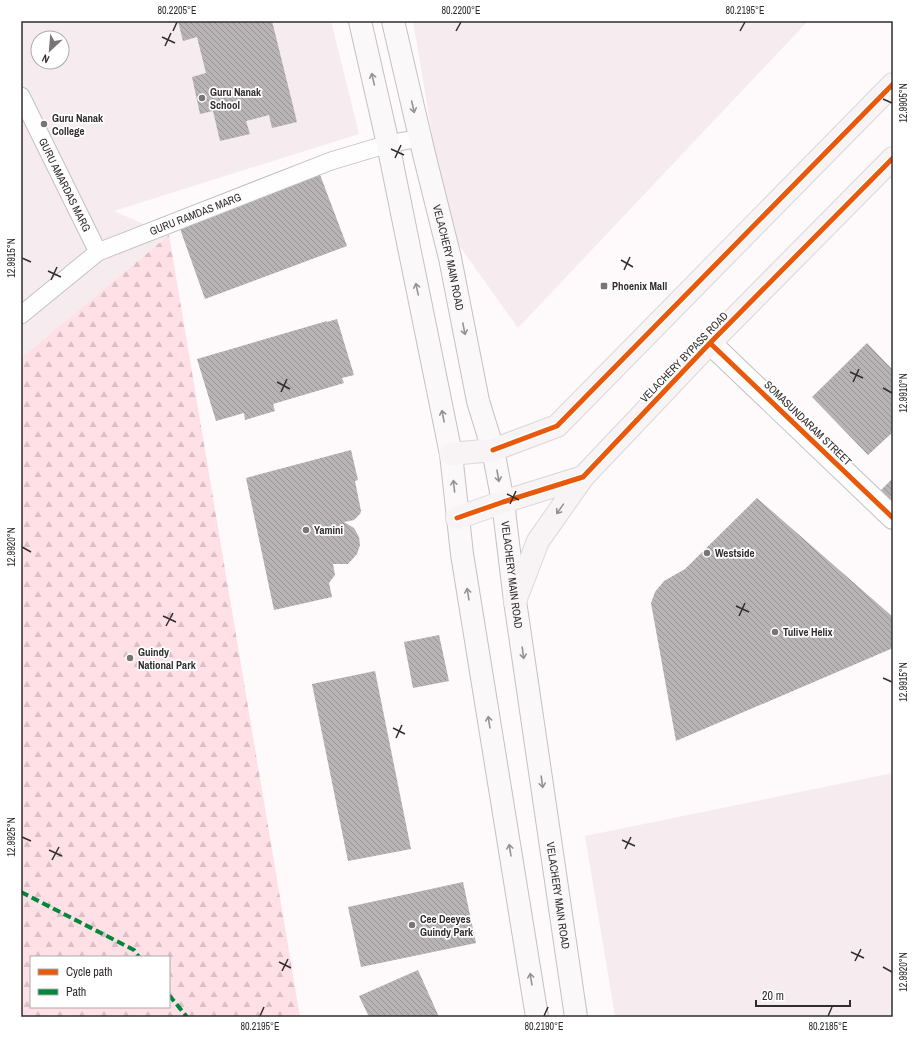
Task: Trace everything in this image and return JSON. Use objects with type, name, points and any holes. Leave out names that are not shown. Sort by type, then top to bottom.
[{"type":"main road","points":[[360,21],[388,144],[450,454],[462,554],[537,1017]]},
{"type":"main road","name":"VELACHERY MAIN ROAD","points":[[393,21],[450,258],[478,401],[493,450],[503,502],[515,601],[576,1017]]},
{"type":"main road","points":[[450,454],[493,450],[558,426],[893,84]]},
{"type":"main road","name":"VELACHERY BYPASS ROAD","points":[[457,518],[583,477],[710,343],[892,159]]},
{"type":"main road","points":[[515,601],[538,541],[583,477]]},
{"type":"street","name":"SOMASUNDARAM STREET","points":[[710,343],[893,518]]},
{"type":"lane","name":"GURU AMARDAS MARG","points":[[21,96],[98,252]]},
{"type":"lane","name":"GURU RAMDAS MARG","points":[[21,315],[98,252],[331,161],[388,144],[420,138]]},
{"type":"shaded area","name":"Guru Nanak School","points":[[21,21],[331,21],[359,134],[114,211],[169,235],[21,358]]},
{"type":"shaded area","points":[[413,21],[808,21],[518,328],[448,230]]},
{"type":"shaded area","points":[[893,773],[893,1017],[615,1017],[585,836]]},
{"type":"green space","name":"Guindy National Park","points":[[169,235],[300,1017],[21,1017],[21,358]]},
{"type":"building","points":[[178,21],[272,21],[297,122],[272,128],[269,115],[246,121],[250,134],[220,141],[213,111],[200,114],[192,77],[206,73],[197,37],[183,41]]},
{"type":"building","points":[[319,172],[347,246],[205,299],[179,226]]},
{"type":"building","points":[[337,319],[354,375],[342,378],[344,383],[273,404],[275,411],[245,420],[244,413],[216,421],[197,359]]},
{"type":"building","points":[[867,343],[893,370],[893,432],[868,455],[812,397]]},
{"type":"building","name":"Yamini","points":[[351,450],[358,480],[355,481],[361,511],[354,520],[344,522],[354,528],[359,537],[360,545],[357,554],[348,564],[333,564],[335,575],[329,583],[332,597],[274,610],[246,478]]},
{"type":"building","points":[[893,478],[893,508],[878,493]]},
{"type":"building","name":"Tulive Helix","points":[[757,498],[893,617],[893,648],[676,741],[651,603],[655,592],[664,581],[685,569]]},
{"type":"building","points":[[439,635],[449,681],[413,688],[404,642]]},
{"type":"building","points":[[375,671],[411,849],[348,861],[312,684]]},
{"type":"building","name":"Cee Deeyes Guindy Park","points":[[463,882],[476,943],[361,967],[348,907]]},
{"type":"building","points":[[418,970],[439,1017],[369,1017],[359,996]]},
{"type":"marked path","points":[[21,892],[134,950],[138,956]]},
{"type":"marked path","points":[[170,996],[187,1017]]},
{"type":"cycle path","points":[[493,450],[557,426],[893,84]]},
{"type":"cycle path","points":[[457,518],[583,477],[710,343],[893,158]]},
{"type":"cycle path","points":[[710,343],[893,518]]},
{"type":"place","name":"Guru Nanak School","points":[[202,98]]},
{"type":"place","name":"Guru Nanak College","points":[[44,124]]},
{"type":"place","name":"Phoenix Mall","points":[[604,286]]},
{"type":"place","name":"Yamini","points":[[306,530]]},
{"type":"place","name":"Westside","points":[[707,553]]},
{"type":"place","name":"Tulive Helix","points":[[775,632]]},
{"type":"place","name":"Guindy National Park","points":[[130,658]]},
{"type":"place","name":"Cee Deeyes Guindy Park","points":[[412,925]]}]
